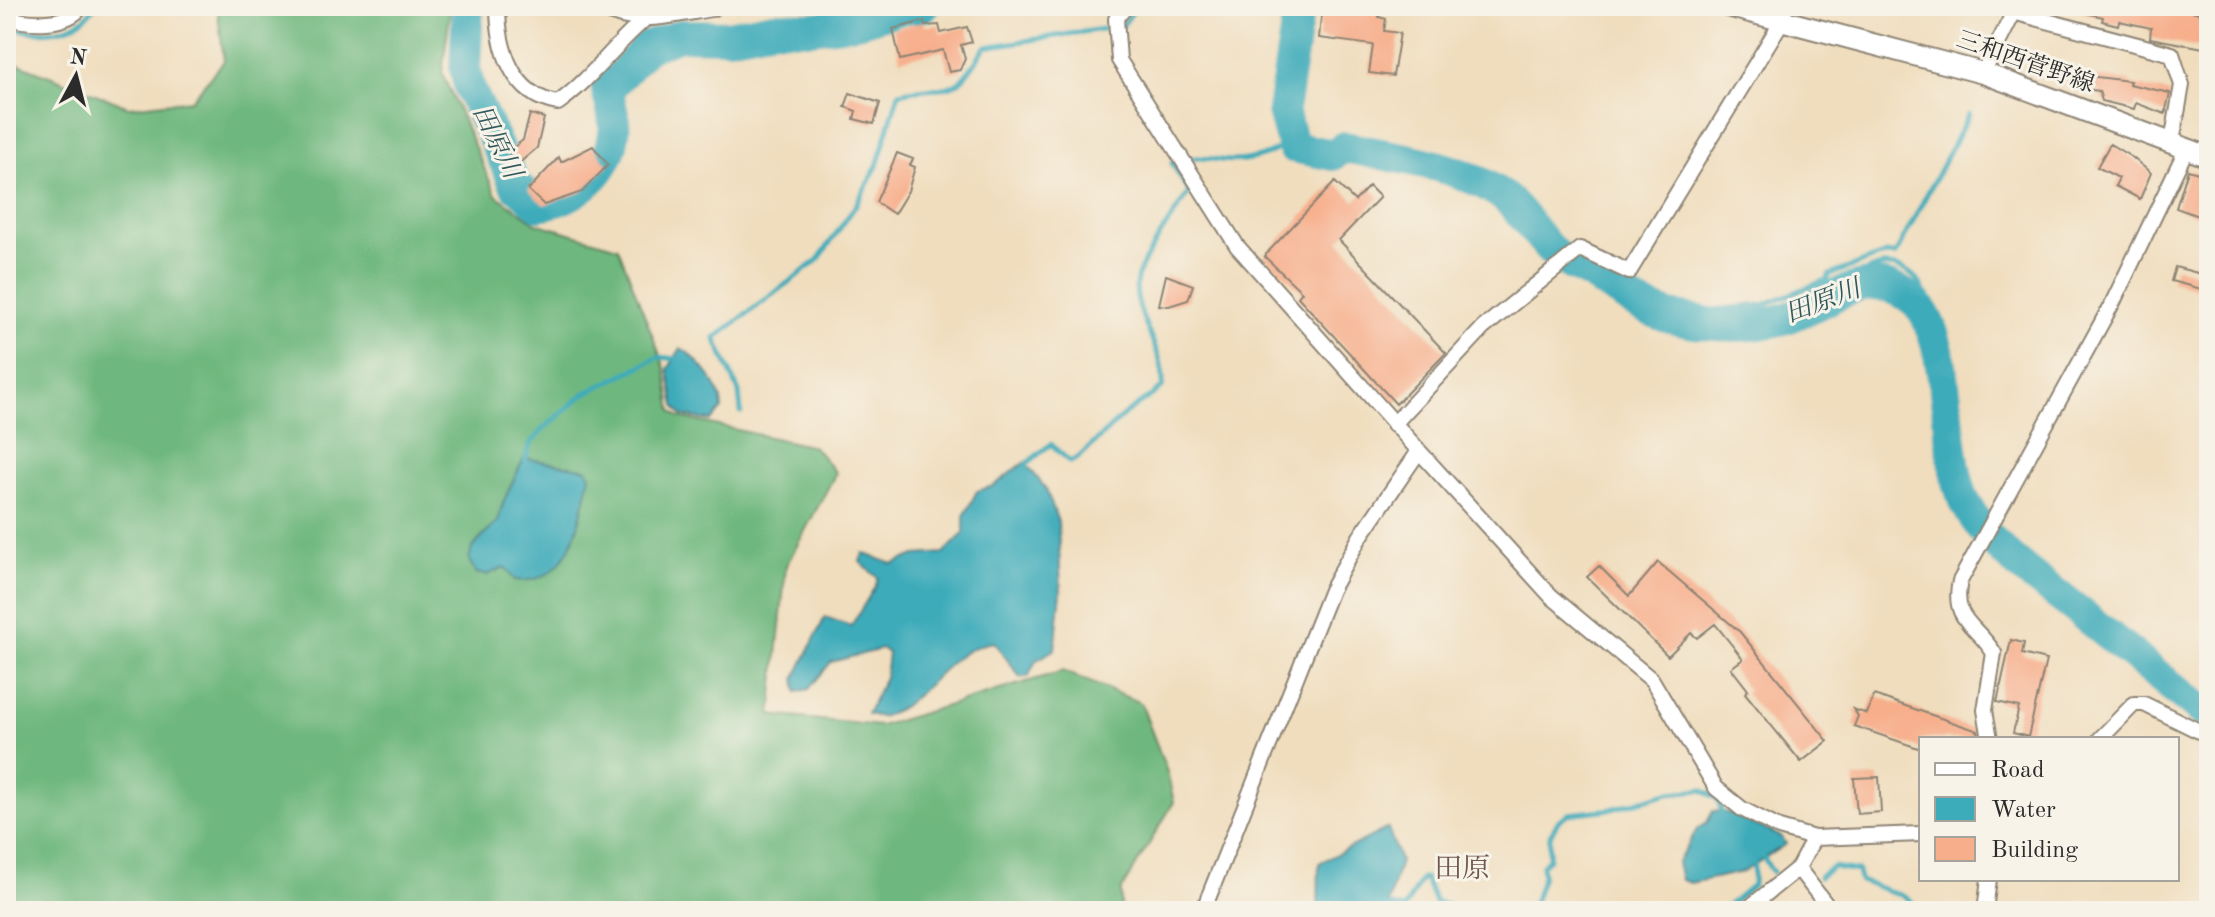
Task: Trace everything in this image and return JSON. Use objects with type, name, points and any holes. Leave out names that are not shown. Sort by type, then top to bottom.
[{"type":"main road","points":[[604,6],[613,12],[650,15],[711,6]]},
{"type":"main road","name":"三和西菅野線","points":[[1727,6],[1983,73],[2209,157]]},
{"type":"street","points":[[6,17],[37,23],[64,19],[82,6]]},
{"type":"street","points":[[498,6],[498,25],[519,85],[541,100],[558,103],[583,85],[625,35],[650,15]]},
{"type":"street","points":[[1126,6],[1116,19],[1119,60],[1213,213],[1237,246],[1551,596],[1652,680],[1716,788],[1742,809],[1779,828],[1814,838],[1919,834]]},
{"type":"street","points":[[1983,73],[2015,9],[2172,54],[2182,85],[2179,145],[2113,302],[1960,581],[1957,597],[1960,615],[1994,653],[1985,710],[1990,737]]},
{"type":"street","points":[[1394,424],[1483,328],[1580,249],[1629,272],[1782,21]]},
{"type":"street","points":[[1203,911],[1331,590],[1360,537],[1419,451]]},
{"type":"street","points":[[2102,737],[2134,704],[2144,704],[2209,736]]},
{"type":"street","points":[[1745,911],[1798,868],[1814,838]]},
{"type":"street","points":[[1798,868],[1831,911]]},
{"type":"street","points":[[1985,911],[1989,881]]},
{"type":"green space","points":[[217,6],[451,6],[442,73],[496,195],[536,223],[618,247],[665,368],[672,411],[679,417],[814,447],[836,473],[786,566],[771,715],[880,726],[1063,671],[1141,703],[1167,772],[1174,802],[1121,891],[1121,911],[6,911],[6,59],[129,107],[191,100],[224,61]],"holes":[[[524,458],[510,572],[505,567],[498,568],[472,548],[499,520],[505,498]]]},
{"type":"water","points":[[681,348],[701,366],[718,392],[722,409],[711,421],[682,415],[675,406],[668,369]]},
{"type":"water","points":[[524,458],[587,469],[590,476],[570,546],[549,573],[534,579],[515,580],[505,567],[487,575],[476,573],[469,560],[472,548],[499,520],[505,498]]},
{"type":"water","points":[[1025,462],[1046,489],[1058,522],[1061,592],[1055,649],[1036,661],[1028,677],[1020,677],[994,642],[961,655],[911,700],[881,717],[867,714],[885,677],[888,653],[882,649],[831,662],[809,689],[797,692],[795,679],[825,617],[851,626],[876,585],[878,578],[860,562],[863,553],[893,564],[915,555],[944,553],[964,533],[964,516],[977,491],[993,486]]},
{"type":"water","points":[[1713,811],[1730,813],[1782,837],[1786,844],[1743,872],[1690,883],[1681,880],[1677,863],[1698,828],[1706,824]]},
{"type":"water","points":[[1388,828],[1400,861],[1384,911],[1318,911],[1319,863]]},
{"type":"building","points":[[1322,6],[1380,6],[1379,17],[1386,19],[1384,31],[1400,33],[1393,76],[1369,73],[1373,45],[1319,38]]},
{"type":"building","points":[[2082,6],[2171,6],[2196,12],[2209,18],[2209,49],[2150,38],[2151,28],[2119,21],[2118,25],[2102,21],[2103,17],[2081,12]]},
{"type":"building","points":[[924,21],[925,26],[939,25],[941,33],[967,27],[972,42],[961,45],[965,59],[960,70],[949,72],[943,50],[900,60],[893,29]]},
{"type":"building","points":[[2080,75],[2130,81],[2129,84],[2170,93],[2165,114],[2136,103],[2134,109],[2102,101],[2099,91],[2078,88]]},
{"type":"building","points":[[850,93],[880,103],[874,124],[854,119],[856,111],[845,107]]},
{"type":"building","points":[[530,114],[544,118],[537,148],[518,164],[508,152],[523,140]]},
{"type":"building","points":[[2110,144],[2151,173],[2140,199],[2115,186],[2119,178],[2097,167]]},
{"type":"building","points":[[593,146],[608,165],[582,192],[544,205],[528,190],[559,157],[561,162]]},
{"type":"building","points":[[897,153],[913,159],[910,165],[915,167],[908,191],[894,214],[876,202]]},
{"type":"building","points":[[2188,170],[2209,176],[2209,220],[2176,208]]},
{"type":"building","points":[[1335,182],[1355,201],[1369,186],[1380,197],[1339,240],[1446,353],[1396,404],[1298,297],[1302,292],[1264,256]]},
{"type":"building","points":[[2175,267],[2209,276],[2209,291],[2171,281]]},
{"type":"building","points":[[1166,275],[1193,285],[1188,300],[1169,306],[1159,305]]},
{"type":"building","points":[[1658,562],[1740,632],[1828,741],[1801,762],[1745,693],[1748,690],[1731,668],[1743,659],[1715,624],[1697,638],[1691,633],[1668,656],[1587,577],[1599,566],[1629,596]]},
{"type":"building","points":[[2011,640],[2024,643],[2022,654],[2046,660],[2028,737],[2013,733],[2019,707],[1997,702]]},
{"type":"building","points":[[1874,695],[1978,731],[1980,737],[1919,737],[1919,748],[1854,726],[1858,716],[1853,709],[1867,714]]},
{"type":"building","points":[[1879,777],[1881,812],[1857,814],[1854,778]]},
{"type":"waterway","points":[[6,26],[30,31],[55,31],[78,23],[95,6]]},
{"type":"waterway","name":"田原川","points":[[468,6],[465,68],[469,87],[516,186],[539,205],[565,197],[598,172],[606,160],[614,133],[607,90],[647,47],[680,35],[728,36],[774,27],[812,28],[857,22],[904,8],[924,6]]},
{"type":"waterway","points":[[741,412],[739,392],[715,338],[818,260],[856,205],[877,166],[899,93],[949,87],[957,83],[965,77],[985,47],[1122,26],[1137,6]]},
{"type":"waterway","name":"田原川","points":[[1299,6],[1283,111],[1293,147],[1333,155],[1344,147],[1441,167],[1477,181],[1512,204],[1560,258],[1667,317],[1724,326],[1753,325],[1797,314],[1859,287],[1875,285],[1892,288],[1909,297],[1924,313],[1934,335],[1958,480],[1975,519],[2015,562],[2209,716]]},
{"type":"waterway","points":[[1519,208],[1538,222],[1585,272],[1674,303],[1714,310],[1763,305],[1828,279],[1829,275],[1886,254],[1895,255],[1969,114]]},
{"type":"waterway","points":[[1188,159],[1248,160],[1273,152],[1289,142]]},
{"type":"waterway","points":[[1025,465],[1051,444],[1070,462],[1078,458],[1125,414],[1162,388],[1160,362],[1136,292],[1137,279],[1152,248],[1189,192],[1172,163],[1175,162]]},
{"type":"waterway","points":[[1844,291],[1872,269],[1892,266],[1909,273],[1921,285],[1926,302],[1924,312]]},
{"type":"waterway","points":[[525,461],[530,444],[543,429],[584,394],[659,357],[678,359]]},
{"type":"waterway","points":[[1531,911],[1543,876],[1542,865],[1549,859],[1550,835],[1559,820],[1568,814],[1612,809],[1668,793],[1702,790],[1718,799],[1723,816]]},
{"type":"waterway","points":[[1763,857],[1773,872]]},
{"type":"waterway","points":[[1721,911],[1753,885],[1754,859]]},
{"type":"waterway","points":[[1819,877],[1833,867],[1858,871],[1860,881],[1903,896],[1920,907]]},
{"type":"waterway","points":[[1384,905],[1404,909],[1422,878],[1425,878],[1435,902],[1471,911]]},
{"type":"district","name":"田原","points":[[1462,870]]}]
